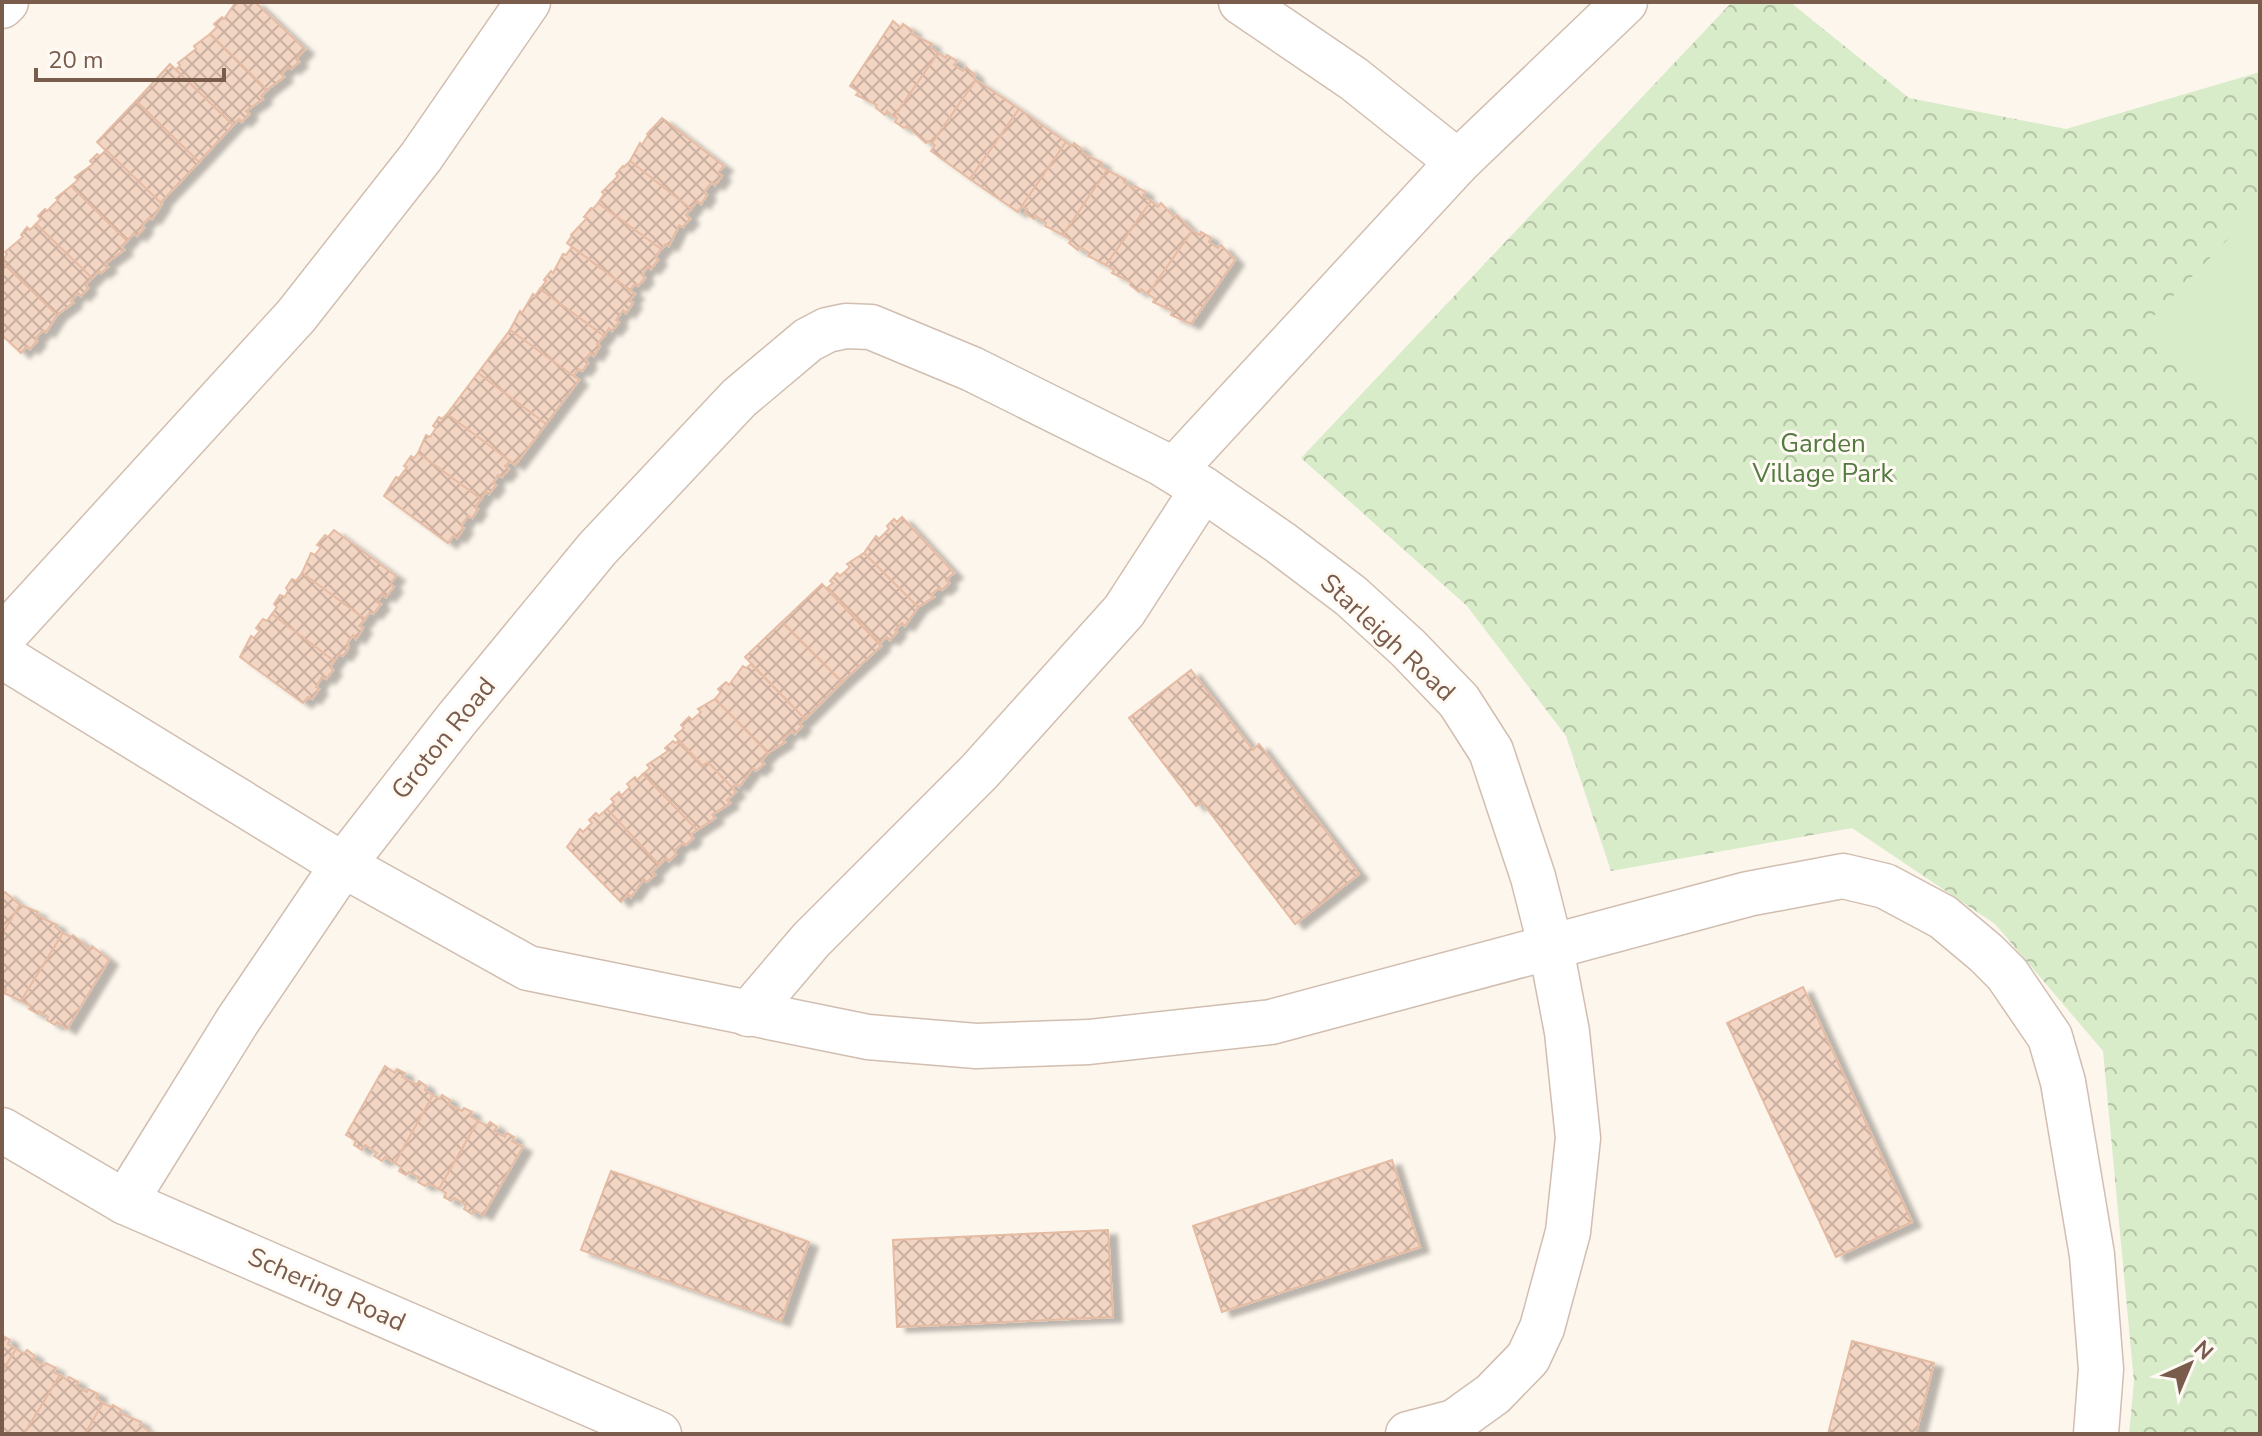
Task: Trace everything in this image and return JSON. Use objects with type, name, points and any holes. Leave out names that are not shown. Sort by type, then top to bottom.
[{"type":"street","points":[[2,638],[296,316],[421,157],[528,2]]},
{"type":"street","points":[[1241,2],[1354,79],[1458,162]]},
{"type":"street","points":[[748,1014],[811,940],[979,772],[1124,611],[1189,480],[1458,162],[1625,2]]},
{"type":"street","name":"Starleigh Road","points":[[827,330],[846,326],[871,327],[972,369],[1189,480],[1351,596],[1408,648],[1459,701],[1491,751],[1533,877],[1567,1032],[1578,1138],[1568,1232],[1542,1328],[1528,1358],[1493,1394],[1454,1422],[1408,1434]]},
{"type":"street","name":"Groton Road","points":[[125,1202],[238,1020],[343,865],[456,720],[597,549],[739,398],[808,340],[827,330]]},
{"type":"street","points":[[2,656],[343,865],[528,968],[868,1037],[961,1045],[1089,1042],[1271,1022],[1748,894],[1843,876],[1885,886],[1943,917],[1986,953],[2007,974],[2050,1037],[2063,1082],[2092,1255],[2101,1369],[2096,1434]]},
{"type":"street","name":"Schering Road","points":[[2,1130],[125,1202],[659,1434]]},
{"type":"green space","name":"Garden Village Park","points":[[1732,2],[1790,2],[1909,98],[2066,129],[2260,72],[2260,1434],[2129,1434],[2134,1382],[2103,1051],[1995,924],[1852,828],[1611,871],[1566,736],[1467,606],[1301,458]]},
{"type":"green space","points":[[2260,206],[2260,370],[2223,407],[2145,325]]},
{"type":"green space","points":[[2260,383],[2260,445],[2229,414]]},
{"type":"building","points":[[236,2],[255,2],[305,49],[296,59],[299,62],[291,69],[288,67],[281,74],[284,77],[267,90],[210,34],[217,27],[214,24],[222,17],[224,19]]},
{"type":"building","points":[[893,21],[901,28],[903,24],[913,31],[911,34],[932,44],[930,47],[938,53],[894,117],[887,111],[885,115],[876,108],[877,105],[856,95],[859,92],[850,86]]},
{"type":"building","points":[[210,34],[267,90],[261,96],[263,99],[246,111],[249,114],[242,122],[239,119],[233,125],[176,70],[180,65],[178,63],[196,49],[194,46]]},
{"type":"building","points":[[938,53],[957,61],[954,65],[963,71],[966,67],[976,80],[932,143],[926,143],[907,126],[904,128],[895,122],[897,118],[894,117]]},
{"type":"building","points":[[170,64],[233,125],[199,162],[136,101]]},
{"type":"building","points":[[976,80],[1019,109],[970,179],[931,151],[935,145],[932,143]]},
{"type":"building","points":[[136,101],[199,162],[160,203],[97,142]]},
{"type":"building","points":[[1019,109],[1066,142],[1018,212],[970,179]]},
{"type":"building","points":[[662,118],[724,166],[718,173],[722,176],[704,192],[707,195],[701,204],[697,201],[691,209],[630,161],[640,143],[642,145],[647,134]]},
{"type":"building","points":[[1066,142],[1072,146],[1074,143],[1083,150],[1082,153],[1102,163],[1100,166],[1107,170],[1063,235],[1045,226],[1046,223],[1036,216],[1034,219],[1025,213],[1027,209],[1022,206]]},
{"type":"building","points":[[106,150],[162,204],[152,219],[150,217],[142,225],[144,228],[137,236],[134,233],[127,241],[71,186],[78,180],[75,177],[93,164],[90,161]]},
{"type":"building","points":[[630,161],[691,209],[686,215],[690,219],[683,227],[679,225],[669,246],[666,244],[661,249],[598,203],[604,194],[602,192]]},
{"type":"building","points":[[1107,170],[1126,180],[1124,182],[1134,189],[1135,186],[1145,192],[1143,196],[1151,201],[1106,265],[1088,256],[1089,253],[1080,247],[1078,250],[1063,235]]},
{"type":"building","points":[[71,186],[127,241],[121,247],[124,250],[105,264],[108,267],[92,278],[36,224],[41,219],[38,216]]},
{"type":"building","points":[[1151,201],[1158,207],[1161,203],[1192,231],[1148,294],[1141,289],[1139,292],[1130,285],[1131,282],[1112,273],[1114,270],[1106,265]]},
{"type":"building","points":[[598,203],[661,249],[655,257],[658,260],[651,269],[648,266],[642,275],[645,278],[630,290],[567,243],[587,218],[584,217]]},
{"type":"building","points":[[36,224],[92,278],[81,296],[78,293],[71,301],[73,303],[57,315],[2,262],[7,254],[5,252],[23,237],[21,235],[27,227],[30,230]]},
{"type":"building","points":[[1192,231],[1211,238],[1209,242],[1218,248],[1221,245],[1235,260],[1191,324],[1171,315],[1173,311],[1153,302],[1155,299],[1148,294]]},
{"type":"building","points":[[572,247],[635,294],[629,301],[633,303],[626,313],[623,310],[616,320],[619,322],[612,331],[609,328],[604,336],[540,289],[563,254],[566,255]]},
{"type":"building","points":[[2,262],[57,315],[30,349],[27,346],[21,353],[2,335]]},
{"type":"building","points":[[540,289],[604,336],[597,344],[600,346],[594,356],[591,353],[582,371],[578,369],[573,377],[510,330],[520,311],[522,313],[533,294],[535,296]]},
{"type":"building","points":[[510,330],[579,380],[546,424],[478,373]]},
{"type":"building","points":[[478,373],[546,424],[515,465],[447,414]]},
{"type":"building","points":[[447,414],[510,461],[505,466],[509,469],[502,477],[498,475],[493,483],[496,485],[489,494],[486,491],[481,499],[418,453],[426,435],[430,437],[436,428],[433,426],[439,417],[442,419]]},
{"type":"building","points":[[418,453],[481,499],[472,518],[468,516],[461,526],[464,528],[457,538],[454,535],[448,543],[384,496],[396,477],[399,478],[407,467],[404,466],[411,456],[414,458]]},
{"type":"building","points":[[902,517],[954,573],[946,580],[949,583],[942,590],[939,588],[931,595],[934,597],[918,607],[864,553],[876,536],[879,539],[894,519],[897,522]]},
{"type":"building","points":[[334,530],[396,576],[390,584],[394,587],[386,597],[383,594],[377,602],[381,604],[365,619],[302,573],[311,553],[315,555],[321,547],[317,545]]},
{"type":"building","points":[[864,553],[918,607],[905,626],[902,623],[890,640],[887,637],[880,643],[827,588],[837,573],[840,576],[850,567],[847,564]]},
{"type":"building","points":[[302,573],[365,619],[359,626],[363,628],[356,639],[353,635],[343,656],[339,654],[334,661],[272,614],[280,595],[285,597],[292,579],[296,581]]},
{"type":"building","points":[[822,584],[881,646],[842,682],[782,622]]},
{"type":"building","points":[[272,614],[334,661],[330,667],[333,670],[326,679],[322,677],[312,699],[308,697],[303,703],[240,657],[251,636],[254,638],[260,631],[256,628]]},
{"type":"building","points":[[782,622],[842,682],[805,719],[745,657]]},
{"type":"building","points":[[751,664],[805,719],[795,734],[792,731],[782,740],[785,742],[768,753],[715,699],[721,692],[718,689],[726,682],[729,685],[743,666],[746,668]]},
{"type":"building","points":[[1191,670],[1253,750],[1259,744],[1359,874],[1295,924],[1202,802],[1196,806],[1129,718]]},
{"type":"building","points":[[715,699],[768,753],[761,761],[764,764],[756,771],[753,768],[739,787],[736,784],[732,788],[708,762],[703,766],[675,736],[684,728],[681,725],[689,717],[692,720],[701,712],[698,709]]},
{"type":"building","points":[[678,741],[703,766],[708,762],[736,792],[727,800],[730,803],[712,815],[715,818],[697,830],[643,774],[650,768],[647,765],[668,751],[665,748]]},
{"type":"building","points":[[643,774],[697,830],[690,835],[693,838],[686,845],[683,843],[674,851],[676,854],[669,861],[666,858],[659,865],[607,809],[614,802],[611,799],[619,792],[621,796],[630,787],[627,784]]},
{"type":"building","points":[[607,809],[659,865],[652,872],[655,875],[647,882],[644,879],[631,897],[628,894],[621,902],[567,847],[580,829],[583,832],[592,823],[589,820],[596,813],[599,816]]},
{"type":"building","points":[[5,892],[20,905],[2,934],[2,894]]},
{"type":"building","points":[[20,905],[38,912],[36,915],[57,925],[55,927],[63,933],[21,1001],[4,993],[6,990],[2,988],[2,934]]},
{"type":"building","points":[[63,933],[73,935],[90,950],[92,946],[109,960],[67,1029],[57,1022],[55,1025],[47,1020],[48,1017],[29,1009],[31,1006],[21,1001]]},
{"type":"building","points":[[1803,987],[1912,1222],[1836,1257],[1727,1023]]},
{"type":"building","points":[[385,1066],[395,1073],[397,1069],[405,1073],[402,1077],[417,1085],[419,1081],[433,1095],[395,1163],[385,1157],[382,1161],[365,1145],[362,1150],[354,1145],[356,1141],[346,1135]]},
{"type":"building","points":[[433,1095],[440,1099],[442,1095],[450,1100],[448,1104],[472,1112],[470,1116],[478,1121],[439,1189],[428,1183],[425,1186],[418,1182],[420,1178],[409,1172],[406,1175],[399,1171],[401,1167],[395,1163]]},
{"type":"building","points":[[478,1121],[487,1126],[490,1122],[497,1127],[494,1131],[505,1137],[507,1133],[514,1137],[512,1141],[523,1147],[483,1215],[474,1210],[472,1214],[464,1209],[466,1205],[454,1198],[451,1201],[444,1197],[446,1193],[439,1189]]},
{"type":"building","points":[[1392,1160],[1420,1247],[1222,1312],[1193,1226]]},
{"type":"building","points":[[611,1171],[809,1242],[781,1321],[581,1250]]},
{"type":"building","points":[[1108,1230],[1113,1317],[897,1327],[893,1240]]},
{"type":"building","points":[[2,1335],[16,1349],[2,1372]]},
{"type":"building","points":[[1852,1341],[1934,1363],[1916,1434],[1828,1434]]},
{"type":"building","points":[[16,1349],[24,1354],[27,1350],[35,1356],[33,1359],[44,1366],[46,1363],[56,1368],[53,1372],[60,1375],[24,1434],[2,1434],[2,1372]]},
{"type":"building","points":[[60,1375],[78,1382],[76,1386],[87,1392],[88,1389],[98,1394],[96,1398],[103,1403],[85,1434],[24,1434]]},
{"type":"building","points":[[103,1403],[113,1405],[121,1410],[120,1413],[141,1422],[140,1425],[149,1431],[147,1434],[85,1434]]}]
